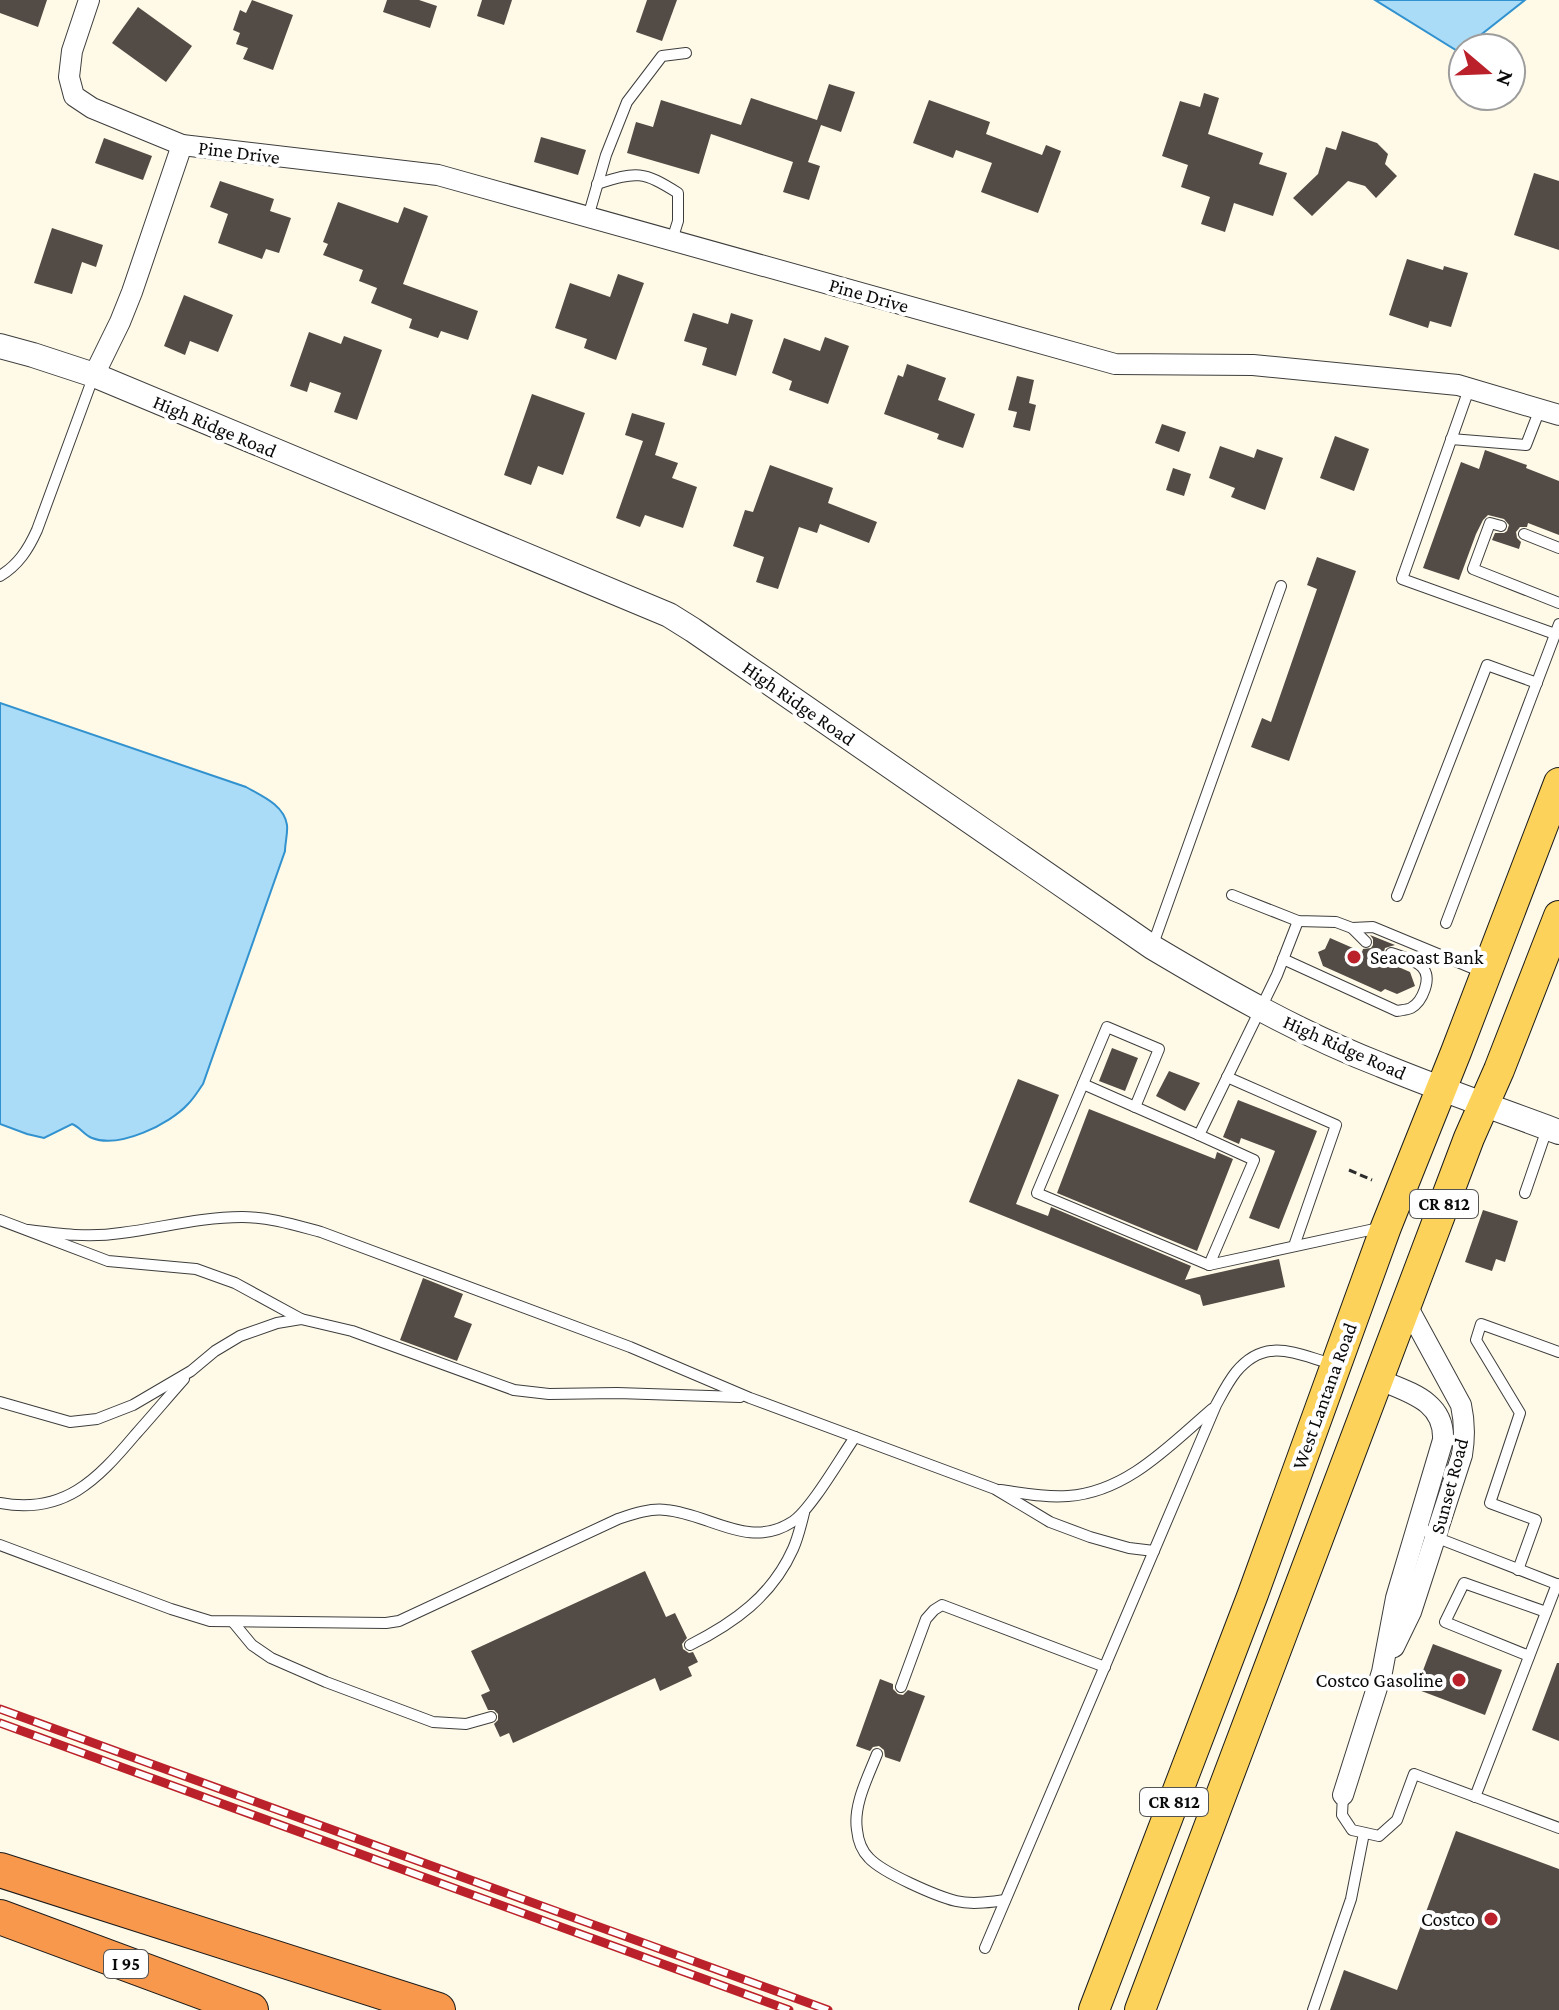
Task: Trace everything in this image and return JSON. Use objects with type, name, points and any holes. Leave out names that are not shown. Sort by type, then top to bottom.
[{"type":"highway","points":[[0,1870],[438,2010]]},
{"type":"highway","name":"I 95","points":[[0,1917],[251,2010]]},
{"type":"main road","name":"West Lantana Road","points":[[1094,2010],[1243,1622],[1386,1227],[1559,783]]},
{"type":"main road","name":"CR 812","points":[[1140,2010],[1469,1138],[1559,916]]},
{"type":"main road","points":[[1335,1365],[1378,1379]]},
{"type":"street","name":"Pine Drive","points":[[89,0],[72,51],[69,77],[74,96],[92,108],[182,145],[438,175],[1115,364],[1253,365],[1458,385],[1550,412]]},
{"type":"street","name":"Pine Drive","points":[[94,375],[132,292],[182,145]]},
{"type":"street","name":"High Ridge Road","points":[[0,346],[94,375],[669,615],[1152,947],[1222,989],[1299,1029],[1379,1065],[1553,1130]]},
{"type":"street","name":"Sunset Road","points":[[1382,1672],[1411,1612],[1465,1438],[1461,1405],[1406,1304]]},
{"type":"street","name":"Sunset Road","points":[[1343,1795],[1382,1672],[1396,1598],[1444,1429],[1434,1409],[1423,1399],[1378,1379]]},
{"type":"lane","points":[[588,217],[606,155],[627,102],[662,56],[686,53]]},
{"type":"lane","points":[[597,184],[626,175],[652,177],[678,193],[678,221],[672,240]]},
{"type":"lane","points":[[0,576],[23,556],[37,530],[94,375]]},
{"type":"lane","points":[[1446,923],[1557,629],[1402,579],[1469,389]]},
{"type":"lane","points":[[1451,439],[1526,445],[1550,412]]},
{"type":"lane","points":[[1501,526],[1490,523],[1473,569],[1559,603]]},
{"type":"lane","points":[[1524,534],[1559,548]]},
{"type":"lane","points":[[1152,947],[1281,586]]},
{"type":"lane","points":[[1397,896],[1487,665],[1537,683]]},
{"type":"lane","points":[[1232,895],[1298,921],[1336,922],[1352,928],[1373,927],[1486,974]]},
{"type":"lane","points":[[1199,1135],[1298,921]]},
{"type":"lane","points":[[1352,928],[1366,942]]},
{"type":"lane","points":[[1283,959],[1397,1011],[1411,1008],[1424,991],[1425,972],[1421,965],[1391,953]]},
{"type":"lane","points":[[1135,1107],[1159,1049],[1107,1027],[1037,1193],[1209,1265],[1386,1227]]},
{"type":"lane","points":[[1227,1077],[1336,1125],[1294,1246]]},
{"type":"lane","points":[[1083,1084],[1254,1160],[1209,1265]]},
{"type":"lane","points":[[1525,1193],[1553,1130]]},
{"type":"lane","points":[[28,1230],[85,1235],[117,1234],[207,1219],[244,1217],[280,1220],[321,1232],[630,1347],[750,1398],[995,1489],[1050,1522],[1129,1548],[1154,1551]]},
{"type":"lane","points":[[0,1220],[108,1261],[196,1269],[235,1283],[301,1319],[352,1331],[514,1390],[549,1394],[750,1398]]},
{"type":"lane","points":[[0,1503],[41,1505],[67,1496],[90,1483],[191,1371],[215,1351],[240,1336],[277,1323],[301,1319]]},
{"type":"lane","points":[[1518,1570],[1536,1520],[1490,1503],[1520,1413],[1476,1340],[1481,1324],[1559,1352]]},
{"type":"lane","points":[[985,1948],[1216,1405],[1235,1373],[1251,1357],[1264,1351],[1285,1351],[1335,1365]]},
{"type":"lane","points":[[0,1402],[70,1422],[97,1419],[133,1405],[191,1371]]},
{"type":"lane","points":[[995,1489],[1069,1496],[1105,1488],[1144,1468],[1216,1405]]},
{"type":"lane","points":[[0,1545],[210,1621],[386,1623],[399,1621],[618,1519],[643,1511],[666,1509],[742,1533],[759,1534],[776,1530],[794,1521],[806,1509],[855,1437]]},
{"type":"lane","points":[[690,1645],[731,1623],[767,1591],[795,1547],[806,1509]]},
{"type":"lane","points":[[1417,1524],[1435,1537],[1558,1585],[1475,1797]]},
{"type":"lane","points":[[1529,1656],[1445,1622],[1464,1583],[1546,1612]]},
{"type":"lane","points":[[901,1687],[926,1619],[942,1605],[1105,1667]]},
{"type":"lane","points":[[233,1622],[252,1645],[271,1658],[433,1722],[466,1724],[491,1717]]},
{"type":"lane","points":[[877,1754],[857,1809],[859,1842],[868,1857],[884,1870],[959,1902],[1005,1900]]},
{"type":"lane","points":[[1343,1795],[1342,1815],[1352,1830],[1379,1836],[1397,1820],[1414,1774],[1559,1828]]},
{"type":"lane","points":[[1313,2010],[1351,1899],[1364,1833]]},
{"type":"path","points":[[1349,1170],[1372,1180]]},
{"type":"water","points":[[1375,0],[1525,0],[1484,32],[1447,32],[1447,45]]},
{"type":"water","points":[[0,703],[246,787],[271,802],[285,818],[285,851],[203,1084],[180,1112],[143,1133],[103,1141],[92,1138],[72,1124],[44,1138],[0,1124]]},
{"type":"building","points":[[0,0],[47,0],[38,27],[0,13]]},
{"type":"building","points":[[252,0],[293,15],[273,70],[243,59],[248,48],[236,44],[240,33],[233,30],[240,10],[246,13]]},
{"type":"building","points":[[387,0],[419,0],[437,6],[430,28],[383,12]]},
{"type":"building","points":[[482,0],[512,0],[504,25],[477,16]]},
{"type":"building","points":[[647,0],[677,0],[662,41],[636,32]]},
{"type":"building","points":[[138,7],[192,46],[166,82],[112,43]]},
{"type":"building","points":[[829,84],[855,92],[841,132],[821,125],[808,162],[820,166],[809,200],[783,192],[793,162],[711,134],[699,174],[627,153],[636,122],[653,127],[661,100],[741,125],[751,98],[817,120]]},
{"type":"building","points":[[1204,93],[1219,98],[1208,134],[1263,153],[1259,164],[1287,173],[1273,216],[1234,203],[1225,232],[1201,224],[1210,197],[1181,187],[1188,165],[1162,156],[1180,101],[1200,107]]},
{"type":"building","points":[[929,100],[990,122],[986,134],[1042,155],[1046,145],[1061,151],[1038,213],[981,192],[992,163],[956,150],[953,158],[913,143]]},
{"type":"building","points":[[1342,131],[1377,143],[1388,154],[1385,164],[1397,176],[1376,198],[1365,186],[1348,181],[1312,216],[1293,198],[1318,174],[1326,147],[1336,150]]},
{"type":"building","points":[[541,137],[586,150],[578,175],[534,162]]},
{"type":"building","points":[[104,138],[152,156],[143,180],[95,163]]},
{"type":"building","points":[[1534,173],[1559,181],[1559,250],[1514,235]]},
{"type":"building","points":[[220,181],[274,199],[270,211],[291,218],[279,253],[266,249],[262,259],[218,243],[228,214],[210,207]]},
{"type":"building","points":[[338,202],[398,223],[404,207],[428,216],[403,284],[478,311],[468,340],[441,331],[438,338],[409,328],[412,319],[371,303],[377,288],[359,281],[363,270],[323,255],[328,244],[323,242]]},
{"type":"building","points":[[52,228],[103,245],[96,267],[82,262],[72,294],[34,283]]},
{"type":"building","points":[[1407,259],[1443,270],[1444,266],[1468,273],[1451,327],[1430,321],[1428,328],[1389,315]]},
{"type":"building","points":[[618,274],[644,283],[616,360],[584,348],[587,339],[555,328],[570,283],[610,297]]},
{"type":"building","points":[[184,295],[233,315],[218,352],[190,341],[185,355],[164,346]]},
{"type":"building","points":[[693,313],[728,324],[731,313],[753,320],[736,376],[702,365],[707,348],[684,341]]},
{"type":"building","points":[[309,332],[341,344],[344,336],[382,350],[357,420],[334,412],[341,393],[310,382],[307,392],[290,386]]},
{"type":"building","points":[[825,337],[849,346],[828,404],[789,390],[792,381],[772,373],[784,338],[820,351]]},
{"type":"building","points":[[907,364],[946,378],[938,400],[975,414],[963,448],[937,439],[939,434],[884,414],[898,375],[903,377]]},
{"type":"building","points":[[1017,376],[1034,380],[1029,403],[1036,405],[1030,431],[1013,427],[1017,412],[1008,410]]},
{"type":"building","points":[[532,394],[585,413],[563,475],[538,466],[531,485],[504,475]]},
{"type":"building","points":[[632,413],[665,423],[655,455],[678,463],[672,478],[697,487],[683,528],[645,515],[640,527],[616,518],[643,441],[625,435]]},
{"type":"building","points":[[1162,424],[1186,432],[1179,452],[1155,443]]},
{"type":"building","points":[[1335,436],[1369,449],[1354,491],[1320,478]]},
{"type":"building","points":[[1220,446],[1254,458],[1257,449],[1283,458],[1265,510],[1231,497],[1235,488],[1209,478]]},
{"type":"building","points":[[1485,450],[1559,481],[1559,535],[1528,523],[1527,527],[1520,527],[1516,532],[1521,542],[1519,549],[1492,540],[1495,533],[1504,533],[1509,525],[1504,519],[1488,515],[1476,534],[1459,580],[1423,568],[1461,462],[1479,469]]},
{"type":"building","points":[[770,465],[833,488],[828,503],[877,522],[869,543],[820,524],[817,533],[799,527],[778,589],[756,582],[764,557],[733,546],[745,510],[753,512]]},
{"type":"building","points":[[1173,468],[1191,474],[1184,496],[1166,490]]},
{"type":"building","points":[[1317,557],[1356,571],[1289,761],[1251,747],[1262,718],[1271,722],[1317,589],[1307,585]]},
{"type":"building","name":"Seacoast Bank","points":[[1370,935],[1395,945],[1385,948],[1383,955],[1387,962],[1410,972],[1415,986],[1397,994],[1385,989],[1381,992],[1323,966],[1318,952],[1325,949],[1330,938],[1362,952],[1373,945]]},
{"type":"building","points":[[1112,1048],[1138,1058],[1125,1091],[1099,1081]]},
{"type":"building","points":[[1169,1071],[1200,1083],[1185,1111],[1156,1096]]},
{"type":"building","points":[[1018,1079],[1059,1095],[1016,1204],[1048,1216],[1051,1207],[1191,1266],[1185,1280],[1279,1259],[1285,1287],[1203,1306],[1200,1295],[969,1202]]},
{"type":"building","points":[[1238,1100],[1317,1131],[1279,1229],[1249,1218],[1275,1151],[1241,1138],[1239,1144],[1223,1137]]},
{"type":"building","points":[[1089,1109],[1215,1159],[1217,1152],[1233,1159],[1197,1251],[1057,1193]]},
{"type":"building","points":[[1483,1210],[1518,1221],[1505,1262],[1496,1259],[1492,1271],[1465,1262]]},
{"type":"building","points":[[423,1278],[463,1294],[454,1317],[472,1324],[457,1361],[400,1340]]},
{"type":"building","points":[[645,1571],[666,1617],[675,1613],[687,1638],[682,1644],[683,1649],[693,1652],[698,1662],[688,1667],[692,1676],[660,1691],[655,1678],[513,1743],[509,1733],[500,1737],[494,1724],[498,1714],[488,1710],[481,1695],[490,1691],[471,1651]]},
{"type":"building","name":"Costco Gasoline","points":[[1433,1644],[1502,1670],[1485,1715],[1416,1689]]},
{"type":"building","points":[[1559,1663],[1559,1741],[1532,1730]]},
{"type":"building","points":[[880,1679],[893,1684],[898,1694],[903,1695],[908,1690],[925,1696],[900,1762],[885,1757],[884,1750],[879,1746],[870,1751],[856,1746]]},
{"type":"building","name":"Costco","points":[[1456,1831],[1559,1869],[1559,2010],[1330,2010],[1344,1970],[1397,1990]]},
{"type":"railway","points":[[0,1709],[828,2010]]},
{"type":"railway","points":[[0,1723],[789,2010]]},
{"type":"place","name":"Seacoast Bank","points":[[1354,957]]},
{"type":"place","name":"Costco Gasoline","points":[[1459,1680]]},
{"type":"place","name":"Costco","points":[[1491,1919]]}]
